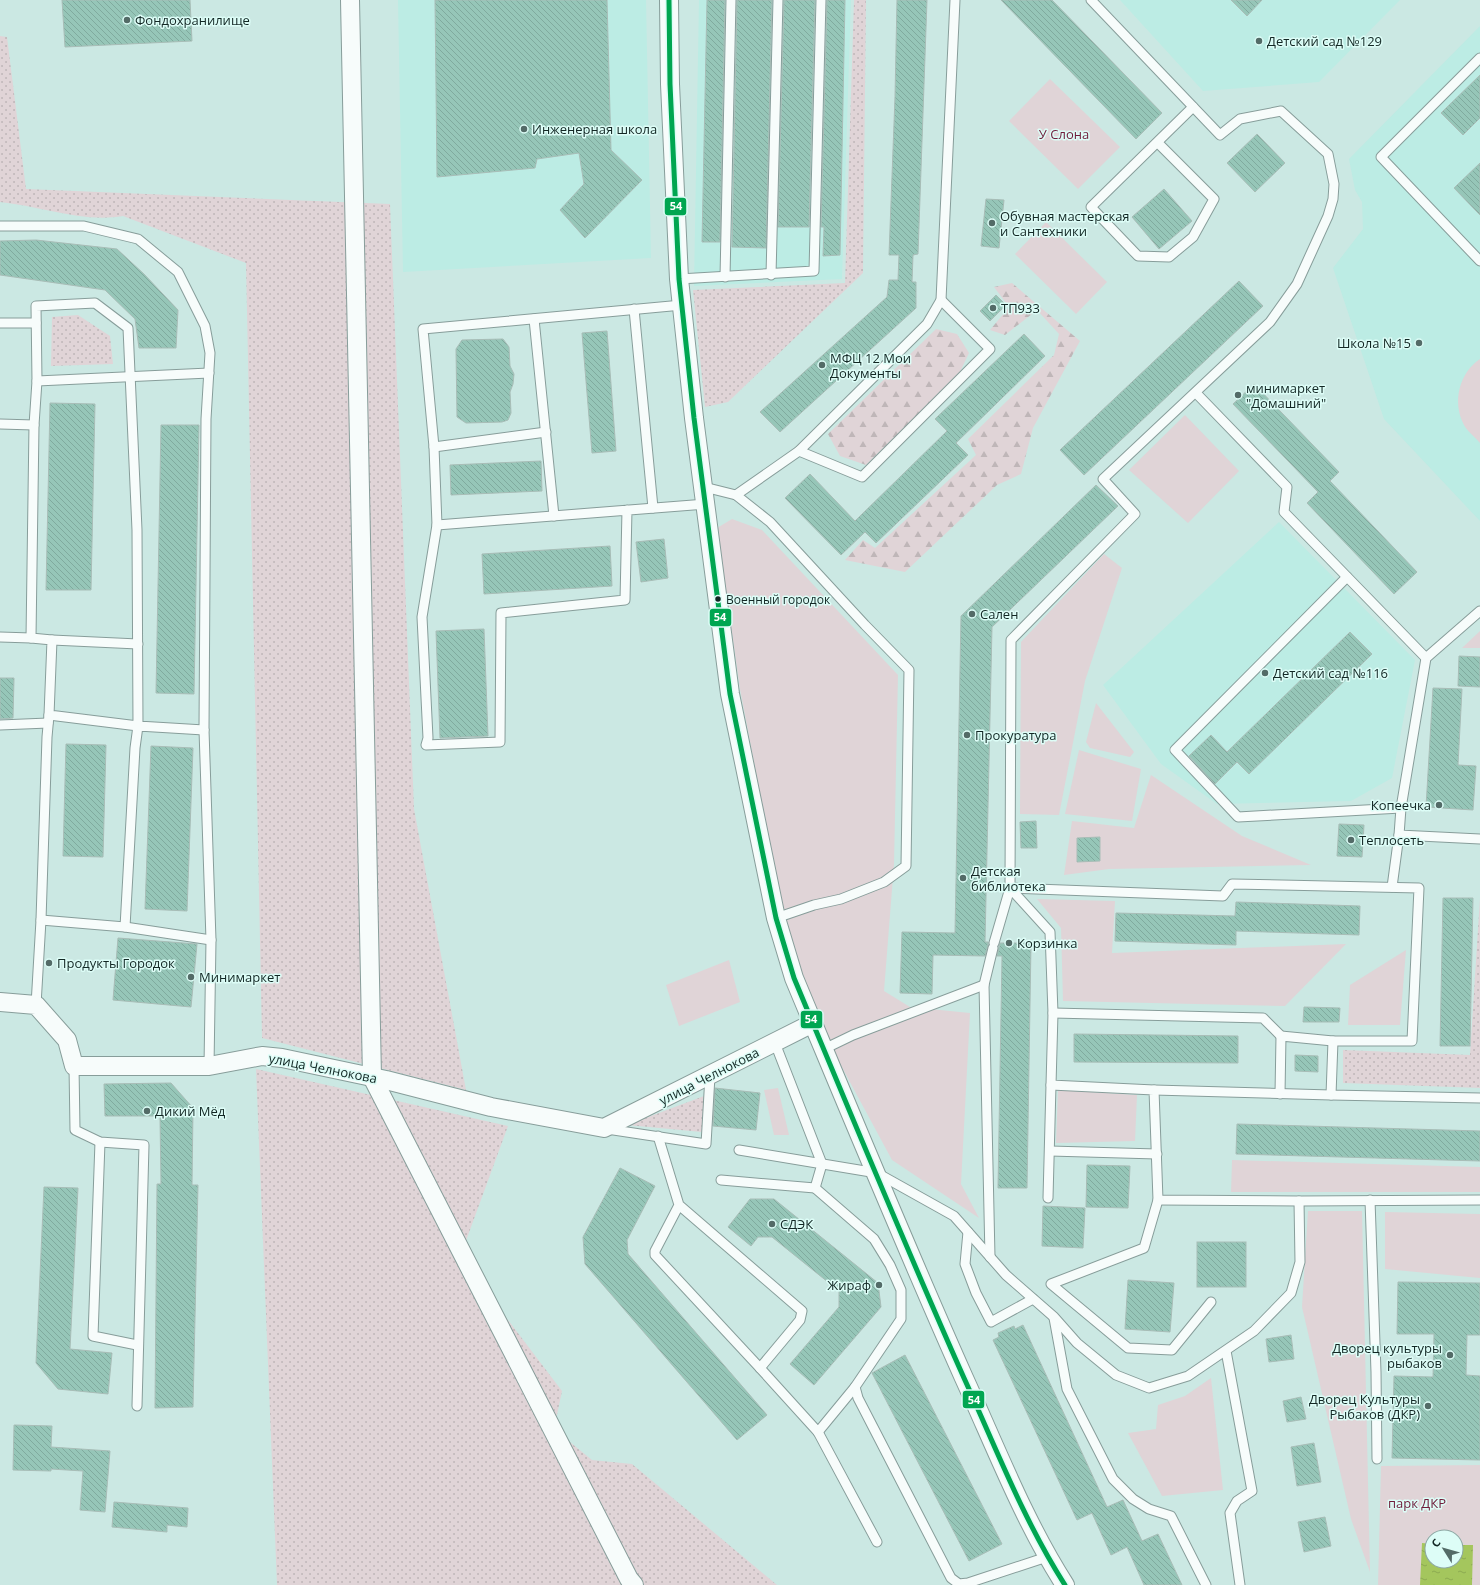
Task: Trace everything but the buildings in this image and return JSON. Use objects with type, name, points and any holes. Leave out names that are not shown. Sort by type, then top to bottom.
[{"type":"street","points":[[350,0],[372,1077],[629,1578],[634,1585]]},
{"type":"street","points":[[669,0],[670,84],[679,279],[704,496],[730,694],[776,918],[794,978],[943,1331],[1008,1476],[1047,1557],[1065,1585]]},
{"type":"street","points":[[0,1002],[36,1005],[67,1040],[74,1066]]},
{"type":"street","name":"улица Челнокова","points":[[74,1066],[209,1066],[262,1056],[282,1058],[372,1077],[491,1107],[604,1128],[813,1023]]},
{"type":"lane","points":[[725,277],[731,0]]},
{"type":"lane","points":[[771,275],[778,0]]},
{"type":"lane","points":[[679,279],[771,275],[814,271],[821,0]]},
{"type":"lane","points":[[437,525],[653,508],[704,496],[736,495],[799,451],[926,324],[941,300],[955,0]]},
{"type":"lane","points":[[990,1257],[984,985],[1010,888],[1011,640],[1135,514],[1103,479],[1270,322],[1297,284],[1328,216],[1333,199],[1334,184],[1328,154],[1281,111],[1240,119],[1220,135],[1091,0]]},
{"type":"lane","points":[[1480,58],[1381,158],[1480,261]]},
{"type":"lane","points":[[1158,143],[1214,199],[1193,237],[1169,257],[1138,256],[1091,207],[1158,143],[1193,107]]},
{"type":"lane","points":[[0,226],[84,226],[138,239],[178,272],[205,326],[210,353],[206,419],[204,730],[211,940],[209,1066]]},
{"type":"lane","points":[[799,451],[862,477],[990,349],[941,300]]},
{"type":"lane","points":[[31,638],[34,425],[37,381],[36,306],[95,303],[128,328],[131,376],[137,530],[138,726],[135,748],[125,927]]},
{"type":"lane","points":[[627,510],[625,600],[502,613],[500,742],[426,745],[428,738],[422,617],[437,525],[434,447],[423,329],[682,304]]},
{"type":"lane","points":[[634,309],[653,508]]},
{"type":"lane","points":[[534,319],[554,516]]},
{"type":"lane","points":[[0,323],[36,323]]},
{"type":"lane","points":[[37,381],[208,373]]},
{"type":"lane","points":[[1196,393],[1287,487],[1284,512],[1426,658]]},
{"type":"lane","points":[[0,424],[34,425]]},
{"type":"lane","points":[[434,447],[546,432]]},
{"type":"lane","points":[[736,495],[770,522],[865,625],[909,670],[906,866],[884,882],[841,899],[814,905],[776,918]]},
{"type":"lane","points":[[1347,577],[1175,750],[1238,817],[1401,808]]},
{"type":"lane","points":[[1392,887],[1401,808],[1426,658],[1480,611]]},
{"type":"lane","points":[[0,637],[138,644]]},
{"type":"lane","points":[[36,1005],[41,920],[52,640]]},
{"type":"lane","points":[[0,725],[49,719],[204,730]]},
{"type":"lane","points":[[1398,835],[1480,839]]},
{"type":"lane","points":[[1010,888],[1223,896],[1232,884],[1419,888],[1412,1041],[1333,1041],[1281,1036],[1263,1018],[1053,1013]]},
{"type":"lane","points":[[1010,888],[1050,932],[1053,1013],[1048,1198]]},
{"type":"lane","points":[[41,920],[125,927],[211,940]]},
{"type":"lane","points":[[824,1049],[853,1035],[984,985]]},
{"type":"lane","points":[[1280,1094],[1281,1036]]},
{"type":"lane","points":[[1331,1095],[1333,1041]]},
{"type":"lane","points":[[775,1043],[822,1164],[815,1188]]},
{"type":"lane","points":[[74,1066],[75,1130],[100,1142],[144,1145],[137,1344],[137,1406]]},
{"type":"lane","name":"улица Челнокова","points":[[604,1128],[706,1144],[710,1076]]},
{"type":"lane","points":[[1052,1085],[1280,1094],[1480,1098]]},
{"type":"lane","points":[[1154,1090],[1158,1200],[1144,1248],[1051,1284],[1128,1348],[1172,1350],[1211,1302]]},
{"type":"lane","points":[[658,1136],[679,1205],[802,1311],[800,1320],[760,1368]]},
{"type":"lane","points":[[100,1142],[93,1336],[137,1344]]},
{"type":"lane","points":[[739,1150],[877,1173],[954,1216],[1006,1275],[1054,1317],[1077,1343],[1116,1375],[1149,1388],[1188,1376],[1226,1351],[1254,1331],[1291,1293],[1300,1262],[1299,1202]]},
{"type":"lane","points":[[1050,1151],[1157,1154]]},
{"type":"lane","points":[[722,1180],[815,1188],[874,1239],[890,1265],[901,1290],[901,1319],[855,1387],[818,1432]]},
{"type":"lane","points":[[1158,1200],[1299,1202],[1370,1200],[1480,1200]]},
{"type":"lane","points":[[1370,1200],[1376,1372],[1377,1459]]},
{"type":"lane","points":[[679,1205],[655,1251],[655,1255],[818,1432],[877,1542]]},
{"type":"lane","points":[[968,1232],[965,1264],[976,1293],[991,1322],[1033,1299]]},
{"type":"lane","points":[[1054,1317],[1067,1389],[1113,1479],[1133,1499],[1149,1509],[1171,1516],[1206,1585]]},
{"type":"lane","points":[[1226,1351],[1252,1491],[1237,1501],[1230,1513],[1240,1585]]},
{"type":"lane","points":[[855,1387],[858,1398],[951,1578],[959,1584],[968,1583],[1047,1557]]},
{"type":"shaded area","name":"Инженерная школа","points":[[398,0],[646,0],[651,258],[403,272]]},
{"type":"shaded area","points":[[699,0],[851,0],[842,279],[694,286]]},
{"type":"shaded area","name":"Детский сад №129","points":[[1120,0],[1400,0],[1319,82],[1203,91]]},
{"type":"shaded area","name":"Школа №15","points":[[1480,26],[1480,521],[1384,419],[1333,268],[1363,229],[1362,202],[1355,190],[1349,159]]},
{"type":"shaded area","name":"Детский сад №116","points":[[1279,522],[1415,660],[1392,778],[1351,801],[1217,804],[1161,764],[1103,685]]},
{"type":"green space","points":[[854,0],[866,0],[863,273],[728,402],[705,407],[693,290],[845,283]]},
{"type":"green space","points":[[0,36],[7,37],[26,189],[390,204],[414,809],[466,1090],[262,1038],[246,263],[123,216],[108,218],[77,216],[0,202]]},
{"type":"green space","name":"У Слона","points":[[1050,79],[1120,147],[1078,189],[1009,121]]},
{"type":"green space","points":[[1046,222],[1107,282],[1076,314],[1015,254]]},
{"type":"green space","points":[[1012,283],[1080,341],[1033,428],[1021,474],[997,485],[905,572],[845,560],[863,540],[875,548],[976,455],[968,439],[1054,355],[1059,334],[1037,310],[1005,335],[990,330],[1009,307],[994,287]]},
{"type":"green space","points":[[78,315],[110,336],[113,364],[51,366],[52,317]]},
{"type":"green space","points":[[936,329],[957,334],[969,353],[959,374],[866,465],[840,456],[828,434]]},
{"type":"green space","points":[[1480,359],[1480,443],[1464,425],[1458,407],[1458,398],[1467,372]]},
{"type":"green space","points":[[1185,415],[1239,471],[1188,523],[1129,470]]},
{"type":"green space","points":[[732,519],[762,530],[898,675],[894,864],[884,991],[910,1007],[970,1013],[961,1184],[979,1218],[892,1160],[824,1034],[787,935],[740,689],[717,528]]},
{"type":"green space","points":[[1104,554],[1122,568],[1085,681],[1059,815],[1020,814],[1021,642]]},
{"type":"green space","points":[[1480,631],[1480,648],[1462,648]]},
{"type":"green space","points":[[1096,703],[1134,752],[1130,757],[1090,748],[1086,742]]},
{"type":"green space","points":[[1079,750],[1141,769],[1132,821],[1065,814]]},
{"type":"green space","points":[[1151,775],[1242,836],[1311,865],[1109,869],[1064,875],[1072,821],[1134,828]]},
{"type":"green space","points":[[1480,898],[1480,1088],[1343,1083],[1343,1050],[1470,1055]]},
{"type":"green space","points":[[1037,899],[1115,901],[1112,953],[1346,944],[1285,1006],[1063,1001],[1061,928]]},
{"type":"green space","points":[[1406,950],[1400,1025],[1348,1025],[1350,985]]},
{"type":"green space","points":[[729,960],[740,1002],[679,1026],[666,985]]},
{"type":"green space","points":[[256,1069],[508,1126],[460,1257],[562,1391],[554,1429],[592,1460],[632,1464],[777,1585],[277,1585]]},
{"type":"green space","points":[[778,1088],[789,1135],[774,1135],[764,1090]]},
{"type":"green space","points":[[1058,1090],[1137,1095],[1135,1141],[1056,1143]]},
{"type":"green space","points":[[704,1096],[702,1132],[627,1125]]},
{"type":"green space","points":[[1232,1160],[1480,1167],[1480,1192],[1231,1192]]},
{"type":"green space","points":[[1308,1211],[1362,1211],[1370,1572],[1351,1519],[1302,1307]]},
{"type":"green space","points":[[1385,1212],[1480,1214],[1480,1278],[1385,1269]]},
{"type":"green space","points":[[1211,1378],[1223,1490],[1162,1496],[1128,1433],[1156,1429],[1158,1405],[1185,1396]]},
{"type":"green space","name":"парк ДКР","points":[[1480,1465],[1480,1585],[1378,1585],[1381,1466]]},
{"type":"water","points":[[1422,1543],[1424,1543],[1424,1569],[1464,1569],[1464,1545],[1473,1545],[1472,1585],[1420,1585]]},
{"type":"transit line","name":"54","points":[[669,0],[670,84],[679,279],[694,418],[730,694],[776,918],[794,978],[920,1279],[1023,1510],[1036,1536],[1065,1585]]},
{"type":"place","name":"Фондохранилище","points":[[127,20]]},
{"type":"place","name":"Детский сад №129","points":[[1259,41]]},
{"type":"place","name":"Инженерная школа","points":[[524,129]]},
{"type":"place","name":"Обувная мастерская и Сантехники","points":[[992,223]]},
{"type":"place","name":"ТП933","points":[[993,308]]},
{"type":"place","name":"Школа №15","points":[[1419,343]]},
{"type":"place","name":"МФЦ 12 Мои Документы","points":[[822,365]]},
{"type":"place","name":"минимаркет \"Домашний\"","points":[[1238,395]]},
{"type":"place","name":"Военный городок","points":[[718,599]]},
{"type":"place","name":"Сален","points":[[972,614]]},
{"type":"place","name":"Детский сад №116","points":[[1265,673]]},
{"type":"place","name":"Прокуратура","points":[[967,735]]},
{"type":"place","name":"Копеечка","points":[[1439,805]]},
{"type":"place","name":"Теплосеть","points":[[1351,840]]},
{"type":"place","name":"Детская библиотека","points":[[963,878]]},
{"type":"place","name":"Корзинка","points":[[1009,943]]},
{"type":"place","name":"Продукты Городок","points":[[49,963]]},
{"type":"place","name":"Минимаркет","points":[[191,977]]},
{"type":"place","name":"Дикий Мёд","points":[[147,1111]]},
{"type":"place","name":"СДЭК","points":[[772,1224]]},
{"type":"place","name":"Жираф","points":[[879,1285]]},
{"type":"place","name":"Дворец культуры рыбаков","points":[[1450,1355]]},
{"type":"place","name":"Дворец Культуры Рыбаков (ДКР)","points":[[1428,1406]]}]
